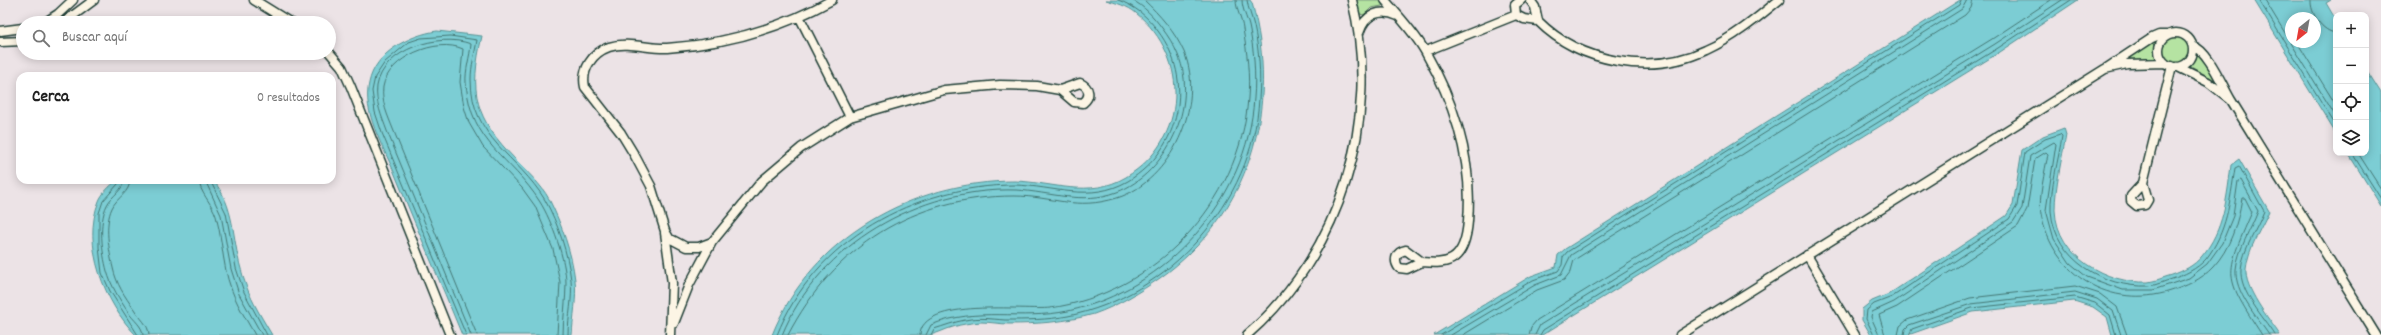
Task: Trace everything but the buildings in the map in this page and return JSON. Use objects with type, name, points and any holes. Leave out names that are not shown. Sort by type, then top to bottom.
[{"type":"street","points":[[55,16],[73,0]]},
{"type":"street","points":[[72,16],[94,0]]},
{"type":"street","points":[[254,0],[280,16]]},
{"type":"street","points":[[670,335],[672,283],[665,231],[651,186],[621,133],[585,87],[584,74],[591,60],[610,46],[664,48],[704,45],[735,39],[800,18],[832,0]]},
{"type":"street","points":[[1247,335],[1283,298],[1303,272],[1320,243],[1336,210],[1348,176],[1361,106],[1359,34],[1352,0]]},
{"type":"street","points":[[1385,0],[1426,52],[1452,106],[1460,133],[1467,169],[1470,199],[1467,228],[1462,246],[1457,254],[1446,261],[1422,262]]},
{"type":"street","points":[[1516,15],[1515,5],[1521,0]]},
{"type":"street","points":[[1530,0],[1535,7],[1538,22]]},
{"type":"street","points":[[1426,52],[1516,15],[1524,19],[1538,22],[1552,35],[1586,53],[1631,63],[1657,62],[1704,51],[1726,40],[1778,0]]},
{"type":"street","points":[[1359,34],[1362,24],[1366,18],[1376,13],[1387,12],[1400,18]]},
{"type":"street","points":[[800,18],[850,118]]},
{"type":"street","points":[[0,31],[16,29]]},
{"type":"street","points":[[1680,335],[2105,69],[2152,38],[2159,35],[2181,32],[2190,39],[2193,46],[2190,60],[2172,65],[2127,64],[2105,69]]},
{"type":"street","points":[[2166,35],[2159,47],[2161,59],[2208,82],[2231,100]]},
{"type":"street","points":[[0,42],[16,41]]},
{"type":"street","points":[[2193,46],[2202,51],[2211,63],[2231,100],[2376,335]]},
{"type":"street","points":[[336,60],[342,67],[351,87],[450,335]]},
{"type":"street","points":[[2143,183],[2172,65]]},
{"type":"street","points":[[670,335],[689,286],[712,242],[746,198],[768,176],[801,148],[850,118],[944,90],[1000,85],[1037,86],[1060,90]]},
{"type":"street","points":[[665,231],[669,238],[686,247],[699,247],[712,242]]},
{"type":"street","points":[[1807,256],[1855,335]]},
{"type":"green space","points":[[1356,0],[1381,0],[1384,3],[1382,6],[1371,8],[1364,15],[1360,14]]},
{"type":"green space","points":[[2176,35],[2186,39],[2190,49],[2186,59],[2176,63],[2166,59],[2162,49],[2166,39]]},
{"type":"green space","points":[[2156,41],[2155,52],[2158,59],[2127,61],[2126,59]]},
{"type":"green space","points":[[2198,51],[2215,80],[2189,66],[2194,62]]},
{"type":"water","points":[[1106,0],[1250,0],[1252,3],[1260,42],[1263,81],[1259,119],[1251,156],[1236,191],[1216,223],[1191,252],[1160,278],[1128,298],[1094,314],[1073,319],[1031,324],[981,322],[963,324],[929,335],[772,335],[789,300],[812,270],[839,243],[870,221],[904,204],[939,191],[977,184],[1015,181],[1071,188],[1098,187],[1112,184],[1126,177],[1146,161],[1161,142],[1171,121],[1175,98],[1173,75],[1166,52],[1154,31],[1129,8]]},
{"type":"water","points":[[1960,0],[2078,0],[2000,52],[1542,335],[1434,335],[1531,276],[1556,267],[1558,255],[1565,249]]},
{"type":"water","points":[[2254,0],[2331,0],[2326,3],[2333,15],[2333,129]]},
{"type":"water","points":[[437,31],[482,36],[476,73],[478,103],[483,117],[491,130],[502,145],[542,188],[558,218],[569,249],[574,270],[575,301],[572,335],[462,335],[394,172],[379,140],[368,105],[369,83],[378,62],[395,47],[405,41],[416,36]]},
{"type":"water","points":[[2369,74],[2381,93],[2381,206],[2350,156],[2369,156]]},
{"type":"water","points":[[2064,128],[2066,135],[2055,201],[2058,227],[2074,254],[2087,264],[2116,278],[2132,281],[2148,282],[2172,275],[2188,268],[2202,256],[2220,224],[2226,201],[2231,165],[2239,159],[2269,211],[2249,254],[2246,277],[2258,303],[2280,335],[2112,335],[2107,317],[2093,307],[2074,301],[1973,312],[1908,335],[1871,335],[1862,320],[1862,309],[1872,301],[1889,294],[2006,216],[2013,205],[2022,150],[2043,136]]},
{"type":"water","points":[[112,184],[216,184],[229,211],[238,257],[247,287],[272,335],[136,335],[115,307],[106,290],[99,272],[95,254],[93,236],[94,218],[100,198]]}]
